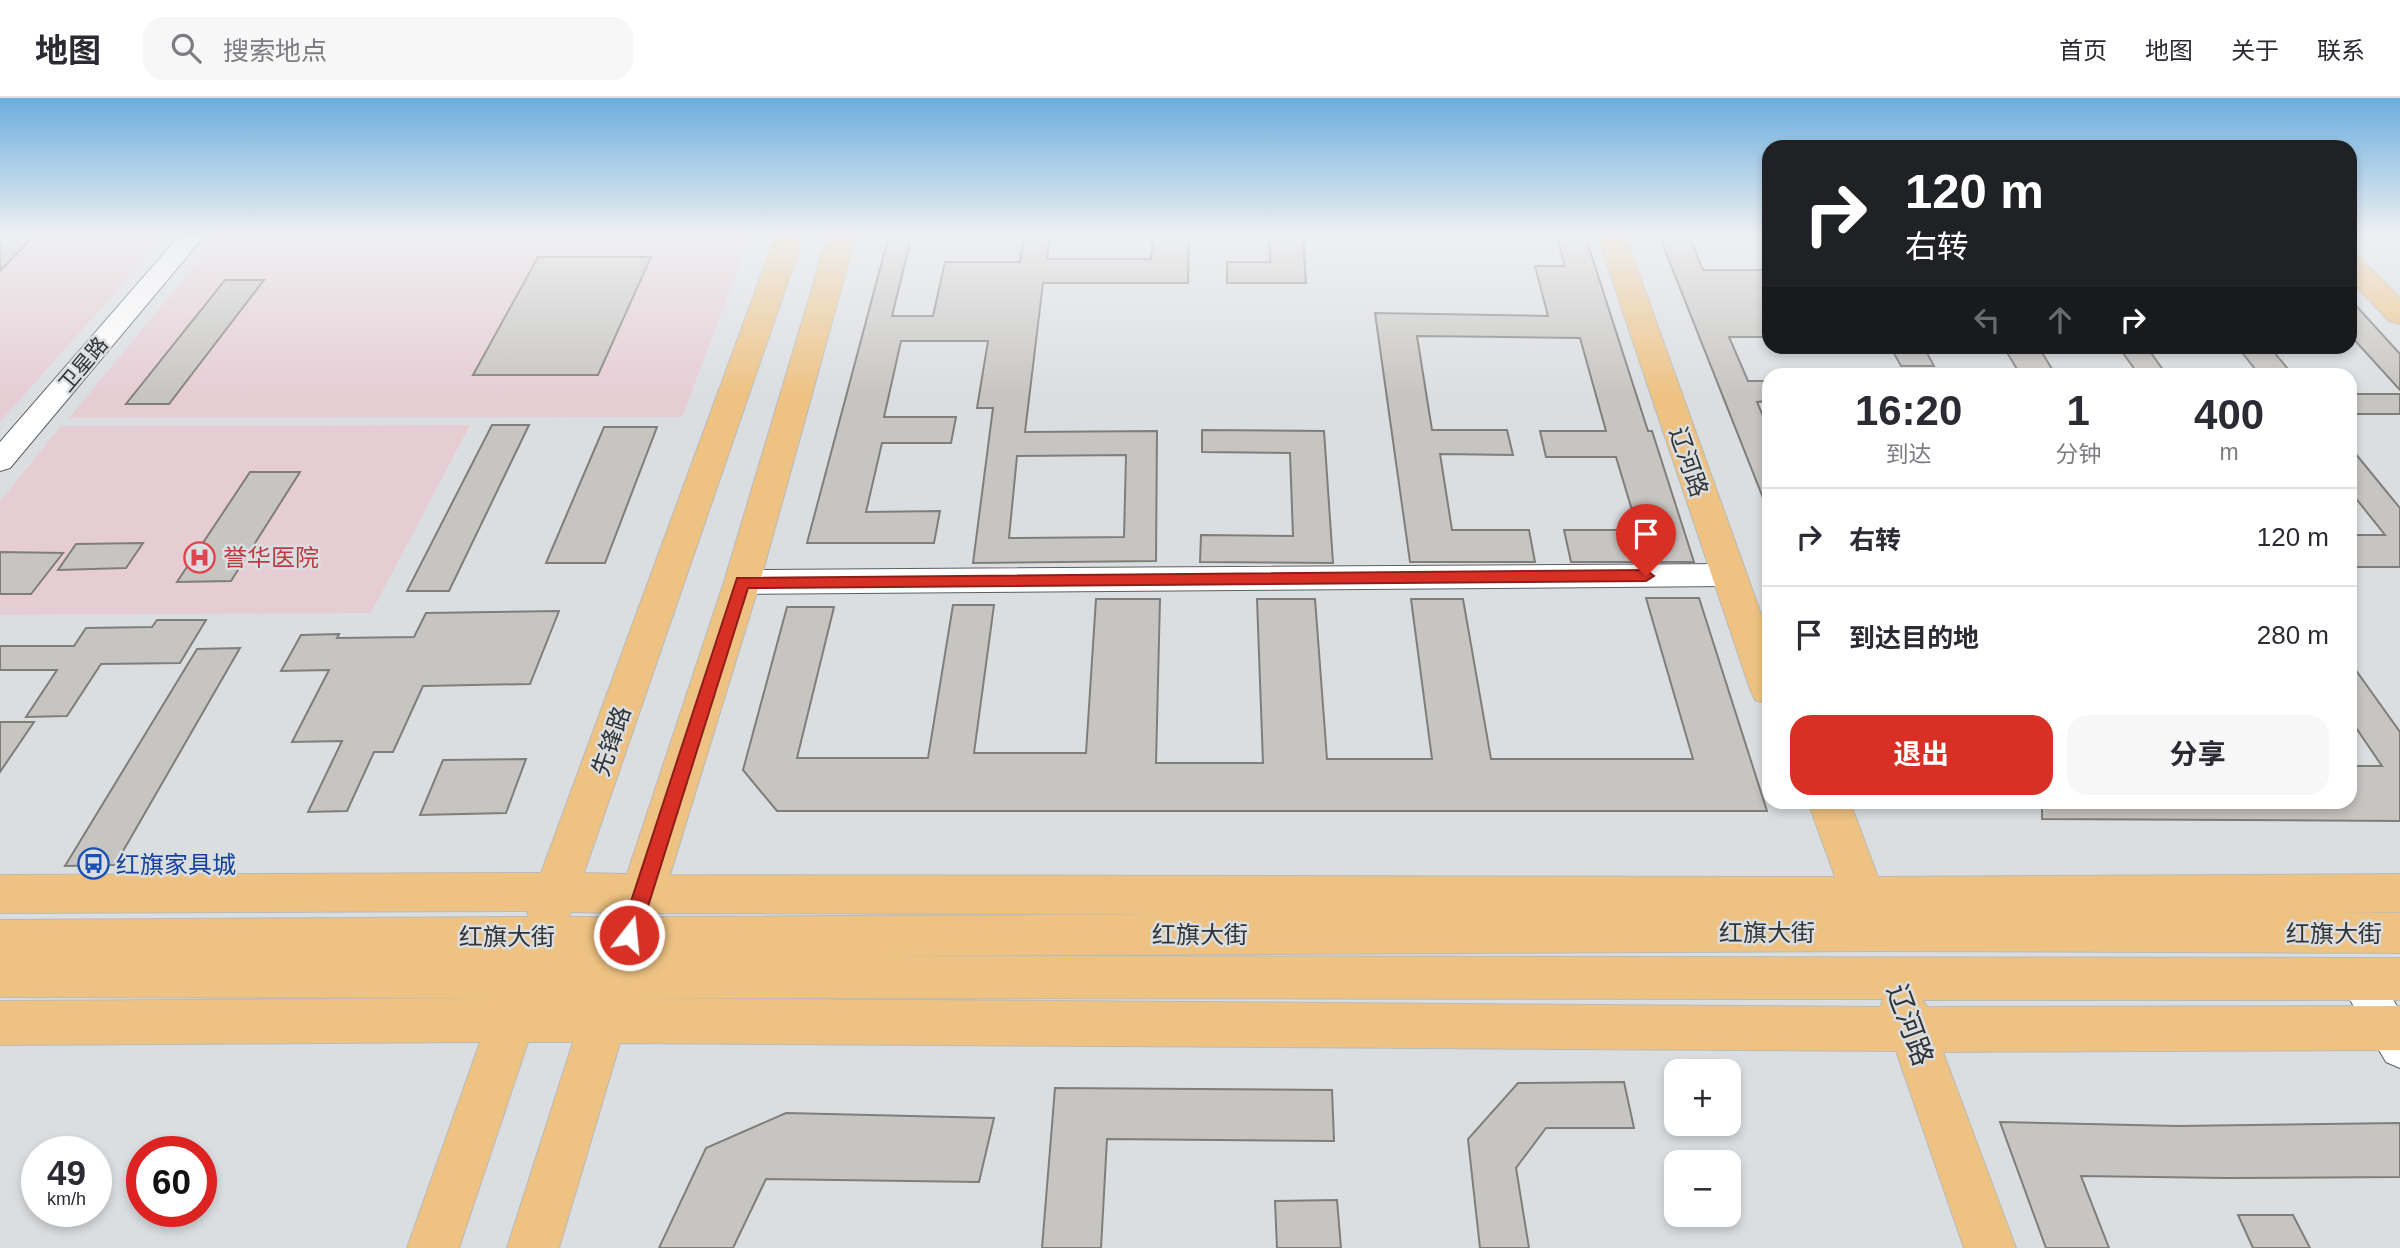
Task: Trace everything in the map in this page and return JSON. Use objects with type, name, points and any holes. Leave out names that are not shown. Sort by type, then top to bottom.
[{"type":"main road","name":"先锋路","points":[[433,1248],[533,956],[771,289]]},
{"type":"main road","points":[[533,1248],[641,894],[743,582],[827,289]]},
{"type":"main road","name":"辽河路","points":[[1629,289],[1762,670]]},
{"type":"main road","name":"辽河路","points":[[1642,289],[1762,619]]},
{"type":"main road","points":[[2375,289],[2400,315]]},
{"type":"main road","name":"辽河路","points":[[1813,809],[1860,914],[1901,1028],[1990,1248]]},
{"type":"main road","name":"辽河路","points":[[1831,809],[1860,914]]},
{"type":"main road","name":"红旗大街","points":[[0,894],[558,892],[1860,914],[2400,933]]},
{"type":"main road","name":"红旗大街","points":[[623,956],[2400,893]]},
{"type":"main road","name":"红旗大街","points":[[0,940],[533,956],[1883,977],[2379,979]]},
{"type":"main road","name":"红旗大街","points":[[0,976],[533,956]]},
{"type":"main road","points":[[0,1023],[512,1020],[1901,1028],[2396,1035]]},
{"type":"main road","name":"辽河路","points":[[1901,1028],[1967,1248]]},
{"type":"street","name":"卫星路","points":[[0,461],[147,289]]},
{"type":"street","points":[[743,582],[1728,575]]},
{"type":"street","points":[[2379,979],[2396,1035]]},
{"type":"shaded area","points":[[0,289],[118,289],[0,422]]},
{"type":"shaded area","points":[[176,289],[731,289],[682,417],[69,418]]},
{"type":"shaded area","name":"誉华医院","points":[[470,425],[371,613],[0,615],[0,501],[61,426]]},
{"type":"building","points":[[218,289],[257,289],[169,404],[126,404]]},
{"type":"building","points":[[521,289],[637,289],[598,375],[473,375]]},
{"type":"building","points":[[875,289],[899,289],[892,316],[933,316],[939,289],[1042,289],[1025,432],[1157,431],[1156,561],[973,563],[993,408],[977,408],[988,341],[901,341],[884,417],[956,417],[951,443],[882,443],[866,512],[940,511],[934,543],[807,543]],"holes":[[[1126,455],[1124,537],[1009,538],[1017,456]]]},
{"type":"building","points":[[1541,289],[1602,289],[1694,562],[1571,562],[1564,530],[1638,530],[1616,457],[1546,457],[1540,431],[1606,431],[1580,338],[1417,336],[1432,430],[1507,430],[1513,455],[1440,454],[1452,530],[1529,530],[1535,562],[1410,562],[1375,313],[1548,316]]},
{"type":"building","points":[[1680,289],[1762,289],[1762,337],[1729,337],[1748,381],[1762,381],[1762,402],[1757,402],[1762,414],[1762,495]]},
{"type":"building","points":[[2357,307],[2400,354],[2400,390],[2357,343]]},
{"type":"building","points":[[1894,354],[1927,354],[1934,366],[1901,366]]},
{"type":"building","points":[[2008,354],[2043,354],[2051,368],[2016,368]]},
{"type":"building","points":[[2124,354],[2152,354],[2162,368],[2134,368]]},
{"type":"building","points":[[2243,354],[2276,354],[2287,368],[2254,368]]},
{"type":"building","points":[[2357,394],[2400,394],[2400,414],[2357,414]]},
{"type":"building","points":[[492,425],[529,425],[449,591],[407,591]]},
{"type":"building","points":[[604,427],[657,427],[605,563],[546,563]]},
{"type":"building","points":[[1202,430],[1324,431],[1333,563],[1200,562],[1201,535],[1293,536],[1290,453],[1202,452]]},
{"type":"building","points":[[2357,456],[2400,508],[2400,567],[2357,567],[2357,535],[2385,535],[2357,500]]},
{"type":"building","points":[[250,472],[300,472],[231,581],[177,582]]},
{"type":"building","points":[[143,543],[126,568],[58,570],[76,544]]},
{"type":"building","points":[[0,552],[63,553],[31,594],[0,594]]},
{"type":"building","points":[[1646,598],[1699,598],[1762,795],[1762,809],[1767,811],[777,811],[743,770],[787,607],[834,607],[797,758],[928,758],[953,605],[994,605],[974,753],[1086,753],[1096,599],[1160,599],[1156,763],[1263,763],[1257,599],[1315,599],[1327,759],[1432,759],[1411,599],[1463,599],[1491,759],[1693,759]]},
{"type":"building","points":[[559,611],[530,684],[423,686],[393,752],[374,752],[347,811],[308,812],[342,741],[292,742],[329,670],[281,671],[301,635],[339,634],[337,638],[414,637],[426,613]]},
{"type":"building","points":[[157,620],[206,620],[180,663],[101,664],[67,716],[26,717],[57,670],[0,670],[0,646],[74,646],[86,628],[152,627]]},
{"type":"building","points":[[240,648],[115,865],[65,866],[197,649]]},
{"type":"building","points":[[2357,672],[2400,732],[2400,821],[2042,819],[2042,809],[2357,809],[2357,766],[2382,766],[2357,729]]},
{"type":"building","points":[[0,722],[34,722],[0,772]]},
{"type":"building","points":[[526,759],[506,813],[420,815],[443,760]]},
{"type":"building","points":[[1624,1082],[1634,1128],[1546,1128],[1516,1168],[1529,1248],[1480,1248],[1468,1139],[1518,1083]]},
{"type":"building","points":[[1055,1088],[1332,1090],[1334,1141],[1107,1139],[1101,1248],[1042,1248]]},
{"type":"building","points":[[786,1113],[994,1118],[979,1182],[766,1179],[733,1248],[659,1248],[706,1148]]},
{"type":"building","points":[[2000,1122],[2178,1126],[2400,1123],[2400,1177],[2081,1176],[2109,1248],[2046,1248]]},
{"type":"building","points":[[1337,1200],[1341,1248],[1277,1248],[1275,1201]]},
{"type":"building","points":[[2238,1215],[2293,1215],[2310,1248],[2253,1248]]},
{"type":"place","name":"誉华医院","points":[[200,557]]},
{"type":"place","name":"红旗家具城","points":[[93,864]]},
{"type":"route","points":[[629,935],[743,582],[1646,576]]}]
